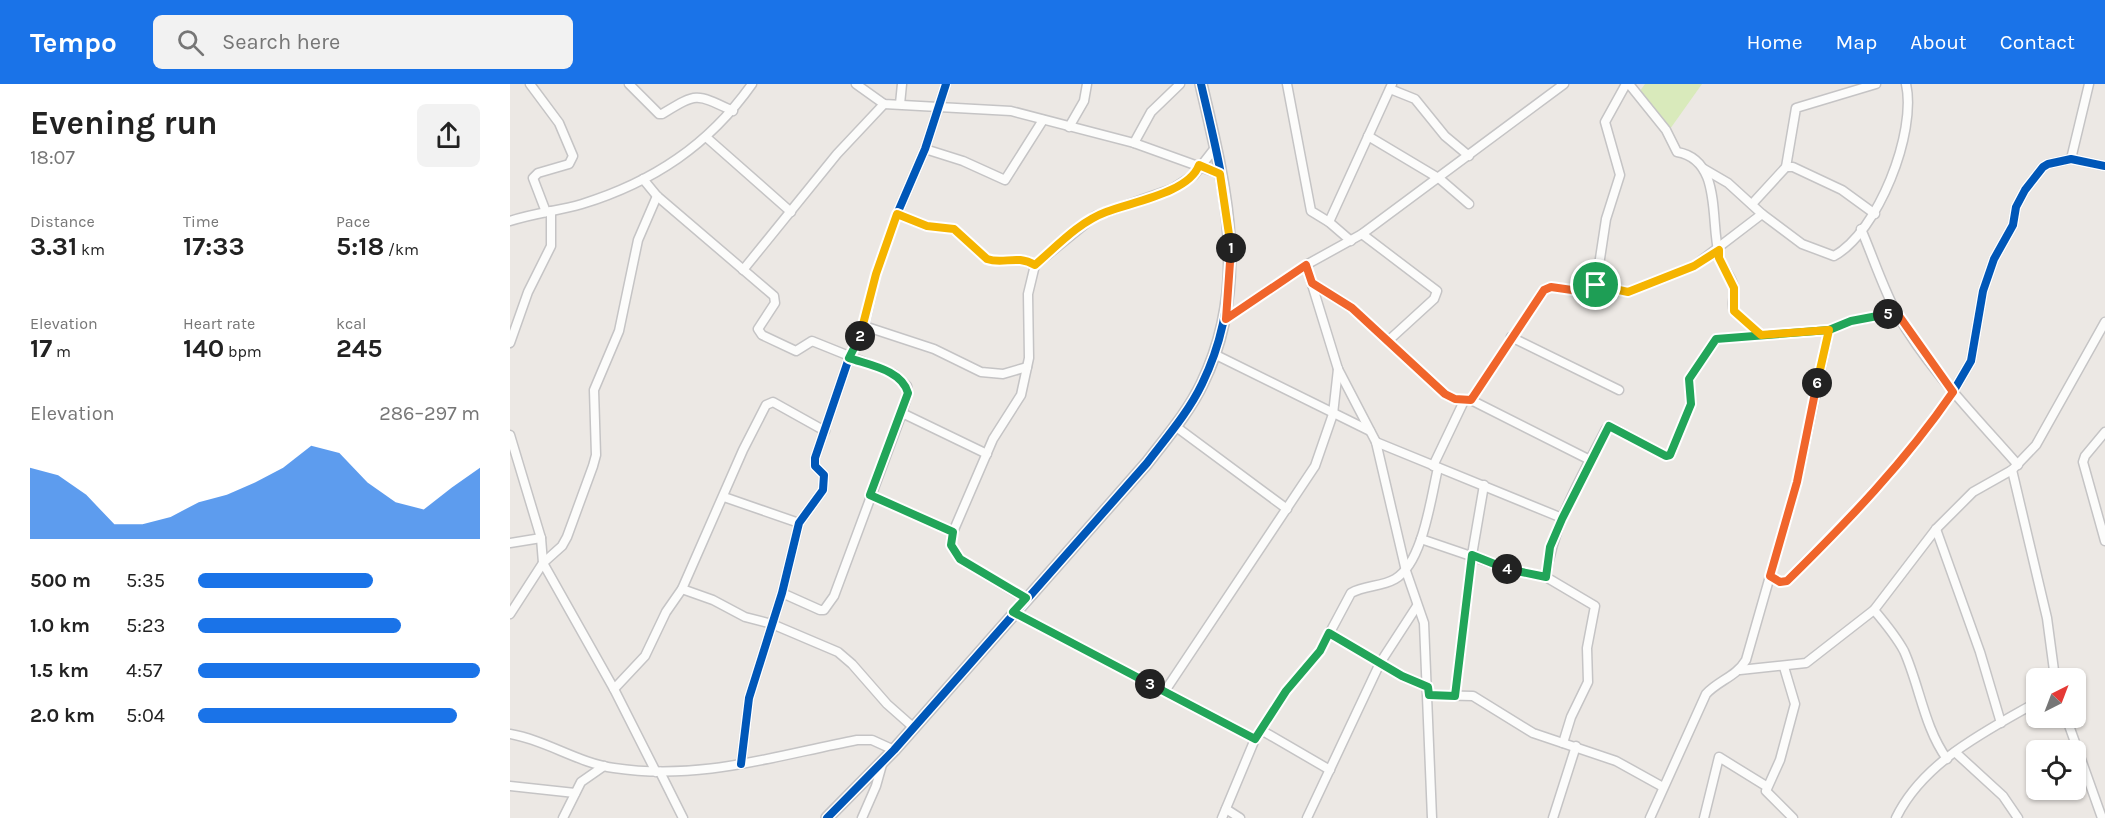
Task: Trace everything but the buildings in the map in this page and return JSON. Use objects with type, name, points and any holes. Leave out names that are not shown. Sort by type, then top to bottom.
[{"type":"street","points":[[510,343],[528,292],[551,246],[548,211],[533,178],[538,173],[569,164],[573,156],[559,123],[530,84]]},
{"type":"street","points":[[629,84],[659,114],[684,100],[701,97],[733,111]]},
{"type":"street","points":[[510,220],[589,201],[643,179],[681,158],[733,111],[752,84]]},
{"type":"street","points":[[856,84],[884,104],[1005,110],[1134,143],[1220,174]]},
{"type":"street","points":[[900,104],[902,84]]},
{"type":"street","points":[[741,764],[749,698],[782,593],[799,523],[824,490],[824,475],[815,462],[849,358],[864,326],[876,274],[897,214],[925,149],[946,84]]},
{"type":"street","points":[[1070,127],[1083,101],[1087,84]]},
{"type":"street","points":[[1134,143],[1151,112],[1180,84]]},
{"type":"street","points":[[827,818],[894,750],[1013,612],[1147,463],[1175,426],[1202,384],[1226,319],[1231,249],[1220,174],[1201,84]]},
{"type":"street","points":[[1287,84],[1311,211],[1329,222],[1351,241]]},
{"type":"street","points":[[1226,319],[1306,265],[1362,234],[1440,179],[1564,84]]},
{"type":"street","points":[[1240,818],[1224,814],[1255,739],[1286,691],[1320,651],[1351,593],[1382,585],[1406,571],[1421,539],[1435,467],[1467,401],[1544,290],[1551,287],[1586,292],[1596,285],[1606,219],[1620,176],[1605,122],[1628,84],[1666,130],[1677,152],[1692,155],[1704,169],[1728,183],[1762,214],[1802,244],[1834,256],[1875,214],[1892,175],[1907,127],[1910,100],[1906,84]]},
{"type":"street","points":[[1752,204],[1786,167],[1796,108],[1876,84]]},
{"type":"street","points":[[2071,159],[2089,84]]},
{"type":"street","points":[[1329,222],[1391,87],[1415,99],[1445,136],[1468,156]]},
{"type":"street","points":[[743,270],[837,154],[884,104]]},
{"type":"street","points":[[925,149],[963,161],[1005,180],[1043,120]]},
{"type":"street","points":[[1368,136],[1440,179],[1469,204]]},
{"type":"street","points":[[706,137],[791,212]]},
{"type":"street","points":[[1026,598],[960,559],[951,545],[953,532],[993,439],[1022,395],[1027,367],[1028,294],[1035,265],[1095,216],[1173,189],[1194,175],[1199,165],[1215,148]]},
{"type":"street","points":[[1770,576],[1780,582],[1787,581],[1817,551],[1902,461],[1953,392],[1971,361],[1983,291],[1994,260],[2013,225],[2020,197],[2043,167],[2071,159],[2105,166]]},
{"type":"street","points":[[1786,167],[1793,167],[1842,190],[1875,214]]},
{"type":"street","points":[[1704,169],[1712,198],[1719,258],[1734,288],[1734,311],[1761,335]]},
{"type":"street","points":[[643,179],[657,196],[776,299],[758,329],[762,335],[796,351],[812,341],[900,378],[908,393],[834,596],[824,610],[782,593]]},
{"type":"street","points":[[510,614],[543,563],[562,546],[593,466],[596,456],[594,390],[619,331],[638,240],[657,196]]},
{"type":"street","points":[[897,214],[927,226],[954,229],[987,259],[993,261],[1018,258],[1035,265]]},
{"type":"street","points":[[1596,285],[1628,292],[1694,266],[1719,250],[1762,214]]},
{"type":"street","points":[[1861,229],[1897,313],[1953,392],[2015,468],[2047,618],[2054,668]]},
{"type":"street","points":[[1362,234],[1437,291],[1434,299],[1388,341]]},
{"type":"street","points":[[1306,265],[1338,369],[1376,442],[1406,571],[1424,623],[1427,639],[1432,818]]},
{"type":"street","points":[[1312,283],[1352,308],[1445,394],[1467,401],[1590,460]]},
{"type":"street","points":[[1546,577],[1550,547],[1590,460],[1609,426],[1666,456],[1670,455],[1691,404],[1689,379],[1712,342],[1721,338],[1829,330],[1851,321],[1897,313]]},
{"type":"street","points":[[1650,818],[1706,694],[1714,684],[1740,670],[1806,663],[1874,610],[1936,529],[1973,492],[2015,468],[2046,430],[2105,322]]},
{"type":"street","points":[[864,326],[934,349],[981,372],[1003,374],[1027,367]]},
{"type":"street","points":[[1740,670],[1746,660],[1797,482],[1829,330]]},
{"type":"street","points":[[1511,337],[1619,390]]},
{"type":"street","points":[[1214,354],[1370,432]]},
{"type":"street","points":[[1165,691],[1315,466],[1333,414],[1338,369]]},
{"type":"street","points":[[614,689],[645,656],[666,612],[682,589],[743,450],[769,402],[825,431]]},
{"type":"street","points":[[902,413],[987,454]]},
{"type":"street","points":[[1175,426],[1287,508]]},
{"type":"street","points":[[2105,432],[2085,456],[2084,462],[2105,541]]},
{"type":"street","points":[[510,435],[541,538],[543,563],[683,818]]},
{"type":"street","points":[[1376,442],[1562,519]]},
{"type":"street","points":[[1455,696],[1472,555],[1484,485]]},
{"type":"street","points":[[870,495],[953,532]]},
{"type":"street","points":[[724,497],[799,523]]},
{"type":"street","points":[[1936,529],[1980,652],[2001,723]]},
{"type":"street","points":[[510,543],[541,538]]},
{"type":"street","points":[[1421,539],[1509,569],[1546,577],[1592,602],[1596,610],[1587,648],[1588,682],[1571,717],[1563,743]]},
{"type":"street","points":[[682,589],[713,600],[745,617],[772,624],[846,658],[879,696],[913,727]]},
{"type":"street","points":[[1307,818],[1380,663],[1417,606]]},
{"type":"street","points":[[1874,610],[1897,638],[1931,731],[1947,759]]},
{"type":"street","points":[[1013,612],[1255,739]]},
{"type":"street","points":[[1329,633],[1428,691],[1455,696],[1473,696],[1533,733],[1576,746],[1628,767],[1663,787]]},
{"type":"street","points":[[1784,667],[1796,704],[1780,760],[1766,786],[1766,791],[1783,814],[1793,818]]},
{"type":"street","points":[[1896,818],[1902,805],[1920,783],[1955,752],[2026,708]]},
{"type":"street","points":[[2070,728],[2102,818]]},
{"type":"street","points":[[1261,730],[1330,770]]},
{"type":"street","points":[[510,734],[540,742],[604,766],[658,772],[697,772],[737,767],[741,764],[857,740],[872,740],[894,750]]},
{"type":"street","points":[[1553,818],[1576,746]]},
{"type":"street","points":[[1955,752],[2004,796],[2018,818]]},
{"type":"street","points":[[1704,818],[1719,757],[1766,786]]},
{"type":"street","points":[[862,818],[884,760]]},
{"type":"street","points":[[563,818],[581,782],[604,766]]},
{"type":"street","points":[[510,786],[575,793]]},
{"type":"green space","points":[[1645,84],[1702,84],[1670,129],[1637,95]]},
{"type":"cycle path","points":[[741,764],[749,698],[782,593],[799,523],[823,490],[824,475],[815,466],[815,458],[849,358],[864,326],[876,274],[897,214],[925,149],[946,84]]},
{"type":"cycle path","points":[[827,818],[894,750],[1147,463],[1183,415],[1202,384],[1217,347],[1226,309],[1230,272],[1225,197],[1201,84]]},
{"type":"cycle path","points":[[1770,576],[1780,582],[1787,581],[1902,461],[1953,392],[1971,361],[1983,291],[1994,259],[2013,225],[2016,207],[2025,190],[2043,167],[2071,159],[2105,166]]},
{"type":"route","points":[[1596,285],[1586,292],[1551,287],[1544,290],[1471,400],[1464,401],[1445,394],[1352,308],[1312,283],[1306,265],[1226,319],[1231,269],[1227,208],[1220,174],[1199,165],[1194,175],[1173,189],[1095,216],[1035,265],[1018,258],[993,261],[987,259],[954,229],[927,226],[897,214],[876,274],[864,326],[849,358],[894,374],[907,386],[908,393],[902,413],[870,495],[953,532],[951,545],[954,554],[1026,598],[1013,612],[1255,739],[1286,691],[1320,651],[1329,633],[1402,676],[1428,687],[1429,695],[1455,696],[1462,655],[1472,555],[1509,569],[1546,577],[1550,547],[1606,429],[1609,426],[1612,427],[1666,456],[1670,455],[1686,421],[1691,404],[1689,379],[1716,339],[1829,330],[1851,321],[1897,313],[1953,392],[1902,461],[1787,581],[1780,582],[1770,576],[1797,482],[1829,330],[1761,335],[1734,311],[1732,306],[1734,288],[1719,258],[1719,250],[1694,266],[1628,292],[1596,285]]}]
